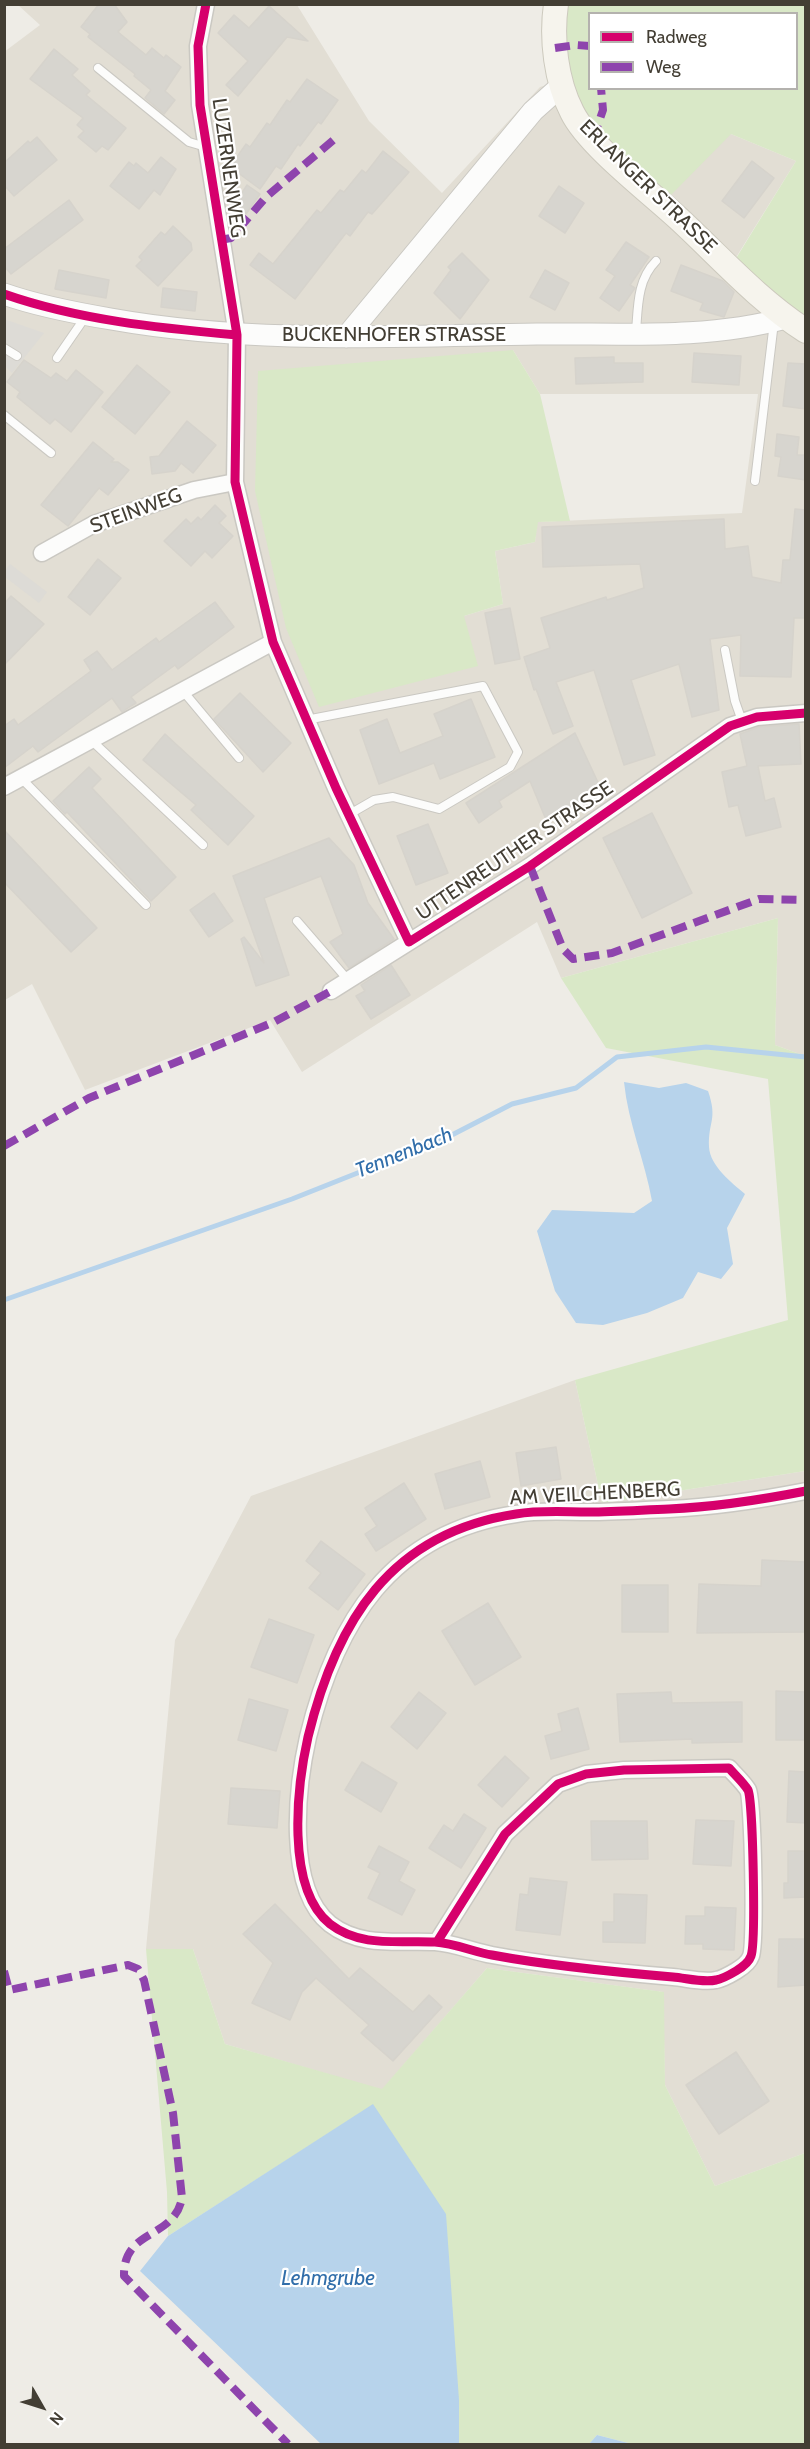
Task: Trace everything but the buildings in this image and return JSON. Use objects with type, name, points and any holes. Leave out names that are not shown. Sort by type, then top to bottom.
[{"type":"main road","name":"ERLANGER STRASSE","points":[[555,7],[555,48],[561,86],[573,114],[606,152],[788,323]]},
{"type":"street","name":"LUZERNENWEG","points":[[206,4],[198,46],[200,105],[237,335],[235,482]]},
{"type":"street","points":[[346,337],[533,111],[561,86]]},
{"type":"street","name":"BUCKENHOFER STRASSE","points":[[4,294],[86,315],[237,335],[346,337],[720,331],[788,323]]},
{"type":"street","name":"STEINWEG","points":[[42,553],[94,524],[194,490],[235,482]]},
{"type":"street","name":"UTTENREUTHER STRASSE","points":[[235,482],[273,642],[348,815],[409,942]]},
{"type":"street","points":[[4,787],[273,642]]},
{"type":"street","name":"UTTENREUTHER STRASSE","points":[[331,992],[530,866],[730,726],[757,717],[806,713]]},
{"type":"street","name":"AM VEILCHENBERG","points":[[437,1942],[505,1834],[558,1784],[586,1774],[624,1770],[729,1768],[749,1791],[754,1821],[751,1852],[754,1932],[751,1958],[740,1970],[716,1980],[639,1974],[501,1957],[437,1942],[405,1944],[365,1940],[331,1924],[317,1910],[308,1891],[300,1852],[297,1807],[302,1764],[329,1664],[358,1611],[393,1568],[427,1544],[469,1525],[492,1520],[546,1512],[674,1509],[748,1502],[806,1491]]},
{"type":"lane","points":[[98,68],[189,142],[206,147]]},
{"type":"lane","points":[[636,332],[640,292],[646,271],[656,261]]},
{"type":"lane","points":[[57,358],[86,315]]},
{"type":"lane","points":[[754,481],[788,323]]},
{"type":"lane","points":[[4,348],[17,356]]},
{"type":"lane","points":[[4,415],[51,453]]},
{"type":"lane","points":[[725,650],[735,701],[742,722]]},
{"type":"lane","points":[[306,720],[483,686],[518,752],[510,767],[439,809],[393,797],[374,800],[348,815]]},
{"type":"lane","points":[[183,690],[239,758]]},
{"type":"lane","points":[[91,740],[203,844]]},
{"type":"lane","points":[[21,778],[146,905]]},
{"type":"lane","points":[[297,921],[348,980]]},
{"type":"shaded area","points":[[18,5],[297,5],[369,121],[442,193],[540,87],[563,80],[588,88],[588,90],[731,134],[796,161],[735,259],[805,317],[805,1056],[775,1045],[778,918],[561,978],[537,922],[302,1072],[270,1020],[85,1090],[32,984],[5,1000],[4,52],[40,25]],"holes":[[[513,350],[540,394],[758,394],[742,513],[537,522],[535,542],[495,551],[503,604],[464,616]]]},
{"type":"shaded area","points":[[4,319],[44,333],[12,373],[5,366]]},
{"type":"shaded area","points":[[10,564],[47,592],[39,603],[5,577],[5,571]]},
{"type":"shaded area","points":[[575,1380],[602,1503],[805,1471],[805,2153],[715,2186],[665,2085],[663,1992],[487,1968],[382,2090],[225,2044],[193,1949],[146,1949],[175,1640],[251,1496]]},
{"type":"green space","points":[[564,5],[805,5],[805,317],[735,260],[796,161],[731,134],[671,195],[604,138],[563,80]]},
{"type":"green space","points":[[513,350],[540,394],[570,521],[538,522],[535,542],[495,551],[503,604],[464,616],[478,666],[319,707],[286,628],[255,491],[258,371]]},
{"type":"green space","points":[[778,918],[775,1045],[805,1056],[805,1471],[602,1503],[575,1380],[788,1320],[768,1079],[606,1048],[561,978]]},
{"type":"green space","points":[[146,1949],[193,1949],[225,2044],[382,2089],[487,1968],[664,1992],[665,2085],[715,2186],[805,2153],[805,2444],[632,2444],[597,2435],[589,2444],[459,2444],[459,2400],[373,2105],[168,2236],[167,2192]]},
{"type":"water","points":[[624,1082],[659,1088],[686,1083],[708,1091],[712,1108],[710,1154],[722,1174],[745,1194],[727,1228],[733,1264],[721,1279],[698,1272],[683,1298],[647,1313],[603,1325],[576,1323],[555,1291],[537,1231],[552,1210],[634,1213],[652,1201],[629,1112]]},
{"type":"water","name":"Lehmgrube","points":[[373,2104],[446,2214],[459,2400],[459,2444],[321,2444],[140,2271],[168,2236]]},
{"type":"water","points":[[597,2435],[632,2444],[589,2444]]},
{"type":"waterway","name":"Tennenbach","points":[[4,1300],[292,1199],[448,1137],[512,1104],[576,1088],[617,1057],[706,1047],[806,1057]]},
{"type":"marked path","points":[[555,48],[588,46]]},
{"type":"marked path","points":[[593,139],[603,110],[601,90]]},
{"type":"marked path","points":[[220,240],[231,238],[266,197],[337,137]]},
{"type":"marked path","points":[[530,866],[563,949],[573,959],[612,953],[759,899],[806,900]]},
{"type":"marked path","points":[[4,1146],[89,1098],[274,1022],[331,991]]},
{"type":"marked path","points":[[4,1971],[9,1990],[128,1965],[138,1969],[144,1980],[173,2113],[182,2198],[177,2211],[169,2221],[132,2249],[126,2261],[124,2276],[288,2444]]},
{"type":"cycle path","points":[[206,4],[198,46],[200,105],[237,335],[235,482],[273,642],[336,788],[409,942],[530,866],[730,726],[757,717],[806,713]]},
{"type":"cycle path","points":[[4,294],[90,317],[237,335]]},
{"type":"cycle path","points":[[437,1942],[505,1834],[558,1784],[586,1774],[624,1770],[729,1768],[748,1790],[750,1799],[754,1900],[753,1946],[747,1963],[729,1975],[718,1979],[700,1981],[605,1971],[492,1955],[442,1943],[367,1940],[342,1932],[330,1924],[316,1908],[306,1886],[300,1862],[298,1835],[300,1782],[308,1737],[320,1695],[335,1656],[353,1621],[375,1590],[402,1563],[434,1541],[472,1524],[516,1514],[686,1508],[738,1503],[806,1491]]}]
